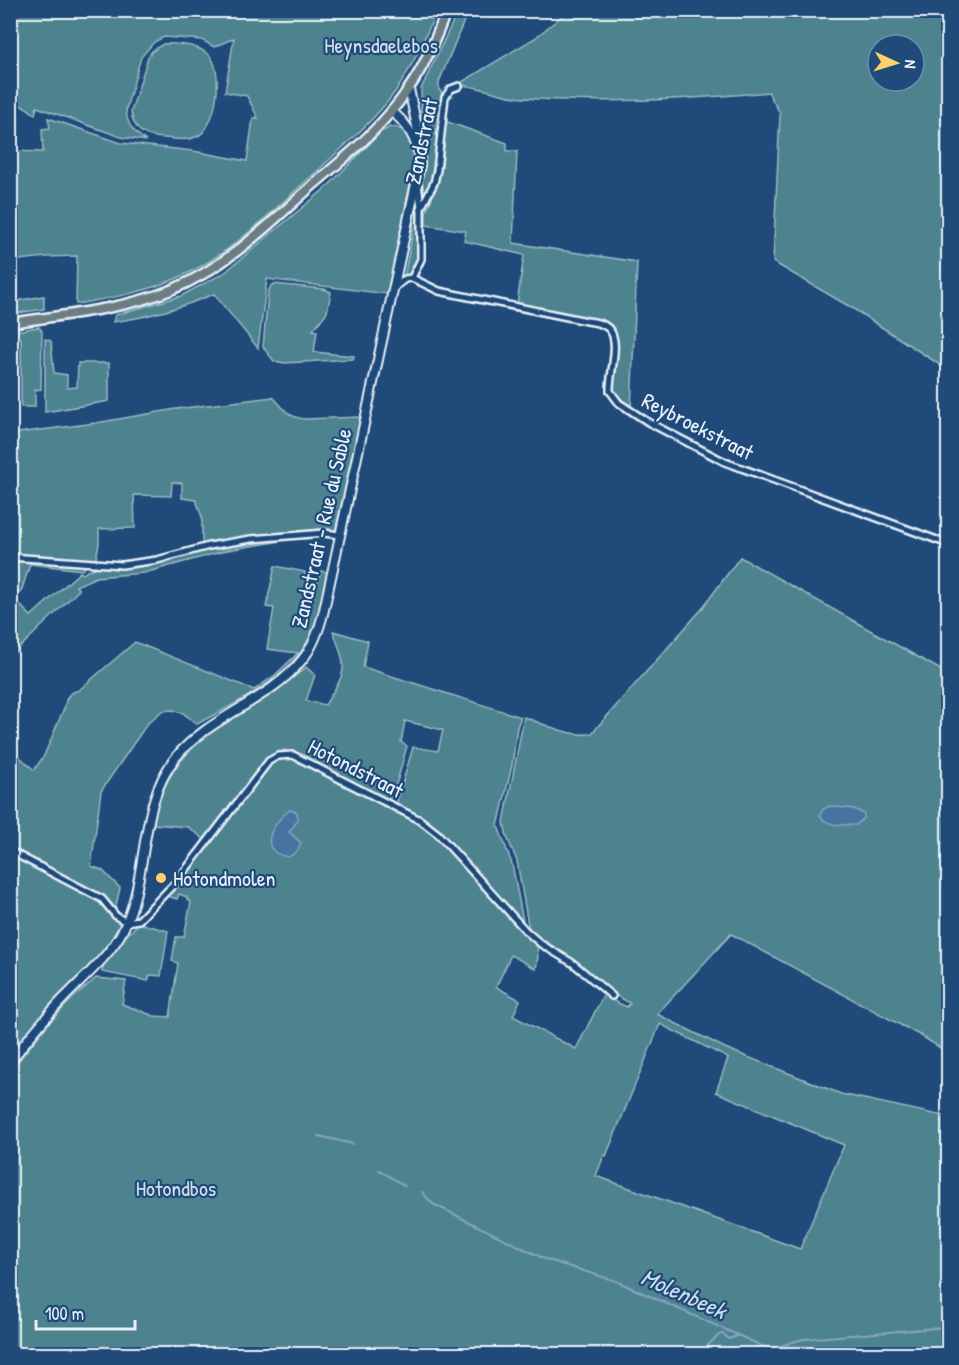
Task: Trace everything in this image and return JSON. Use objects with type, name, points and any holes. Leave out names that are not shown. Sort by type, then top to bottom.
[{"type":"main road","points":[[10,323],[110,307],[168,291],[188,283],[238,252],[337,164],[391,111],[409,89],[423,65],[447,10]]},
{"type":"main road","name":"Zandstraat - Rue du Sable","points":[[10,1062],[51,1012],[111,948],[137,890],[155,798],[165,774],[188,742],[267,690],[301,661],[310,650],[319,628],[417,177],[421,154],[420,141],[409,89]]},
{"type":"main road","name":"Zandstraat - Rue du Sable","points":[[391,111],[401,119],[415,141],[417,177]]},
{"type":"street","name":"Zandstraat","points":[[421,208],[435,176],[445,97],[451,89],[459,86]]},
{"type":"street","name":"Zandstraat","points":[[412,278],[421,259],[421,208],[417,177]]},
{"type":"street","points":[[394,288],[405,279],[412,278]]},
{"type":"street","name":"Reybroekstraat","points":[[412,278],[439,291],[607,327],[614,340],[610,391],[619,403],[648,422],[701,451],[752,473],[948,544]]},
{"type":"street","points":[[10,557],[122,565],[157,560],[209,546],[251,539],[324,533],[340,535]]},
{"type":"street","name":"Hotondstraat","points":[[123,920],[139,920],[177,881],[269,761],[278,756],[293,755],[420,820],[438,834],[526,931],[541,944],[574,964],[612,996]]},
{"type":"street","points":[[10,850],[102,899],[123,920]]},
{"type":"green space","name":"Heynsdaelebos","points":[[11,10],[437,11],[407,73],[386,103],[347,144],[238,241],[204,264],[173,280],[132,293],[76,304],[77,256],[11,261],[11,151],[43,152],[42,129],[50,128],[48,118],[121,143],[193,151],[247,161],[253,118],[258,118],[247,96],[225,92],[234,38],[214,47],[202,40],[164,37],[154,42],[141,57],[126,109],[127,119],[132,128],[146,141],[121,137],[37,107],[35,114],[11,102]]},
{"type":"green space","points":[[458,11],[468,11],[439,82],[439,90],[443,93],[434,173],[425,197],[422,191],[421,89]]},
{"type":"green space","points":[[568,11],[948,11],[948,370],[852,308],[773,262],[780,115],[769,92],[677,99],[585,101],[507,96],[457,85],[535,38]]},
{"type":"green space","points":[[163,44],[180,44],[198,48],[208,54],[213,61],[217,84],[214,111],[203,132],[196,137],[170,139],[150,136],[141,132],[133,122],[131,112],[148,57],[152,51]]},
{"type":"green space","points":[[445,121],[507,143],[507,151],[517,151],[513,243],[637,262],[631,410],[617,399],[612,386],[618,346],[613,329],[605,323],[517,305],[524,255],[464,241],[466,231],[426,225],[426,212],[438,184]]},
{"type":"green space","points":[[390,127],[404,131],[411,141],[413,170],[387,294],[267,279],[258,348],[214,294],[165,311],[113,322],[115,315],[181,296],[224,273],[328,186],[381,132]]},
{"type":"green space","points":[[414,211],[419,214],[419,259],[411,275],[404,277],[413,232]]},
{"type":"green space","points":[[274,284],[324,289],[331,292],[327,312],[313,330],[317,331],[314,352],[354,356],[353,359],[285,363],[274,361],[263,347],[268,292]]},
{"type":"green space","points":[[44,296],[44,309],[11,314],[11,302]]},
{"type":"green space","points":[[39,327],[42,331],[41,389],[35,390],[35,407],[21,407],[21,338],[11,339],[11,332]]},
{"type":"green space","points":[[45,339],[51,341],[54,373],[67,375],[67,388],[77,387],[78,363],[109,363],[109,401],[45,412]]},
{"type":"green space","points":[[273,397],[286,411],[298,418],[361,417],[335,531],[284,534],[202,546],[202,517],[196,500],[182,498],[182,483],[172,482],[171,496],[134,495],[135,528],[99,529],[95,563],[11,556],[10,434]]},
{"type":"green space","points":[[282,539],[228,550],[144,573],[96,577],[76,586],[79,590],[11,656],[11,608],[17,602],[31,616],[80,572],[83,574],[101,566],[136,566],[170,560],[199,551]]},
{"type":"green space","name":"Hotondbos","points":[[740,557],[948,674],[948,1053],[923,1037],[731,934],[657,1014],[725,1048],[841,1094],[948,1117],[948,1354],[11,1354],[11,1070],[48,1024],[96,978],[126,981],[122,1004],[154,1016],[170,1017],[178,963],[172,961],[176,937],[184,937],[191,902],[187,900],[187,897],[179,894],[177,899],[168,896],[260,775],[276,759],[295,758],[406,816],[431,833],[537,946],[536,969],[511,955],[496,987],[520,1000],[513,1016],[576,1049],[605,992],[609,999],[627,1007],[630,1003],[613,994],[529,930],[517,861],[507,837],[504,822],[524,717],[568,732],[592,733],[701,610]],"holes":[[[660,1024],[728,1058],[716,1092],[844,1145],[800,1249],[596,1176]]]},
{"type":"green space","points":[[11,558],[87,565],[82,570],[30,564],[21,592],[15,596],[11,595]]},
{"type":"green space","points":[[275,566],[305,572],[304,579],[318,581],[321,571],[327,572],[319,612],[311,635],[302,651],[290,665],[262,688],[229,707],[197,724],[183,713],[172,710],[162,711],[147,724],[101,791],[91,866],[102,870],[120,888],[115,911],[123,917],[123,920],[112,939],[84,973],[11,1055],[11,749],[34,770],[44,756],[69,695],[79,690],[135,642],[254,690],[275,675],[298,653],[267,649],[274,608],[266,607]]},
{"type":"green space","points":[[333,631],[368,641],[363,667],[521,717],[517,727],[512,765],[498,826],[512,864],[524,926],[438,831],[396,805],[413,747],[438,751],[443,730],[405,721],[401,742],[407,746],[393,796],[386,800],[297,754],[284,750],[267,760],[205,840],[188,827],[153,824],[162,793],[175,768],[193,748],[213,731],[306,667],[315,675],[306,701],[325,705],[338,684],[343,670]]},
{"type":"green space","points":[[139,923],[168,931],[161,976],[150,975],[148,981],[102,972],[103,966]]},
{"type":"water","points":[[830,806],[854,809],[864,814],[864,818],[856,825],[826,822],[820,815],[823,809]]},
{"type":"water","points":[[290,810],[297,812],[298,820],[289,832],[301,843],[298,850],[289,857],[272,850],[270,837],[277,822]]},
{"type":"waterway","name":"Molenbeek","points":[[319,1136],[353,1144]]},
{"type":"waterway","name":"Molenbeek","points":[[379,1170],[405,1186]]},
{"type":"waterway","name":"Molenbeek","points":[[422,1192],[433,1204],[545,1259],[616,1281],[762,1346],[773,1348],[803,1339],[948,1327]]},
{"type":"waterway","points":[[704,1349],[719,1335],[723,1334],[729,1339],[737,1336]]},
{"type":"place","name":"Hotondmolen","points":[[161,878]]}]
